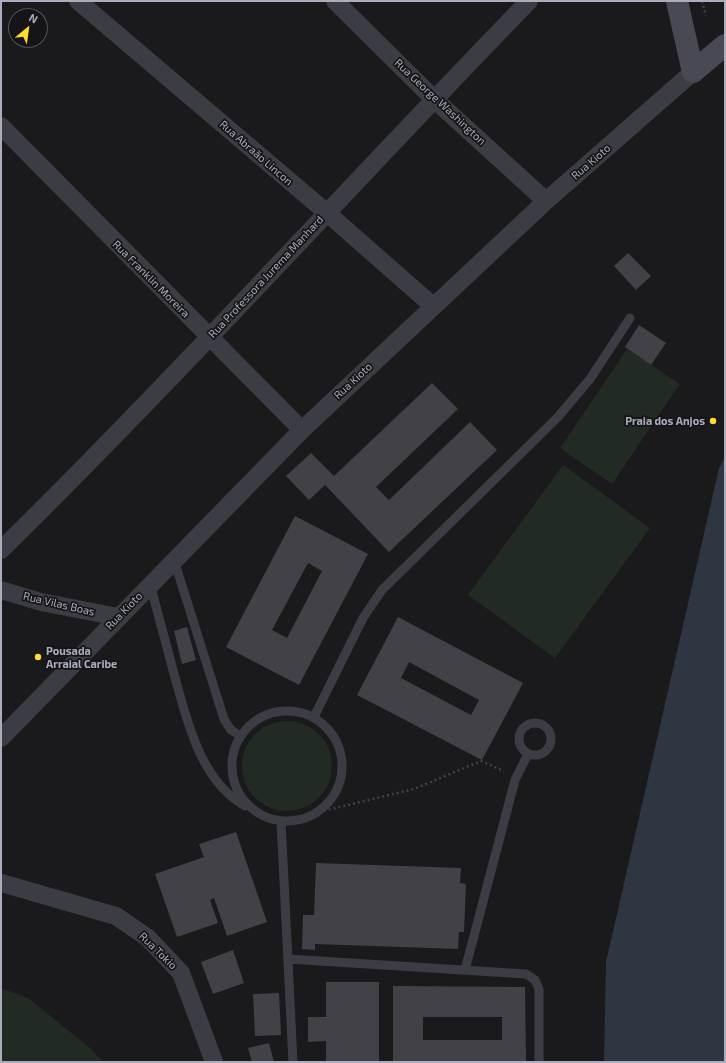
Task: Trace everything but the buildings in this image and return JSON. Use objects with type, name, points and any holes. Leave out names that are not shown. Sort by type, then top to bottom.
[{"type":"main road","points":[[677,1],[693,72]]},
{"type":"main road","name":"Rua Kioto","points":[[693,72],[725,45]]},
{"type":"street","name":"Rua Abraão Lincon","points":[[78,1],[326,212],[432,306]]},
{"type":"street","name":"Rua George Washington","points":[[335,1],[434,99],[546,201]]},
{"type":"street","name":"Rua Professora Jurema Manhard","points":[[1,550],[97,456],[326,212],[529,1]]},
{"type":"street","name":"Rua Kioto","points":[[1,738],[302,430],[432,306],[546,201],[693,72]]},
{"type":"street","name":"Rua Franklin Moreira","points":[[1,126],[209,338],[302,430]]},
{"type":"street","name":"Rua Vilas Boas","points":[[1,590],[42,602],[118,618]]},
{"type":"street","name":"Rua Tokio","points":[[1,883],[116,916],[148,938],[181,973],[214,1062]]},
{"type":"lane","points":[[314,717],[363,618],[382,590],[558,417],[590,379],[630,318]]},
{"type":"lane","points":[[174,560],[224,719],[231,730],[240,736]]},
{"type":"lane","points":[[150,584],[185,711],[199,750],[223,788],[232,797],[256,811],[268,818],[280,821],[307,818],[319,812],[329,803],[337,792],[341,779],[343,766],[342,752],[337,740],[329,729],[314,717],[294,710],[281,710],[267,714],[256,720],[240,736],[233,752],[232,765],[233,778],[242,797],[256,811]]},
{"type":"lane","points":[[465,970],[516,776],[528,754]]},
{"type":"lane","points":[[280,821],[294,1062]]},
{"type":"lane","points":[[288,959],[526,974],[535,980],[539,989],[539,1062]]},
{"type":"path","points":[[702,1],[706,16]]},
{"type":"path","points":[[319,812],[414,789],[481,761],[516,776]]},
{"type":"shaded area","points":[[627,349],[680,384],[612,484],[560,448]]},
{"type":"shaded area","points":[[563,465],[650,528],[555,658],[468,595]]},
{"type":"shaded area","points":[[287,721],[304,725],[319,734],[328,749],[332,766],[328,783],[319,798],[304,807],[287,811],[270,807],[255,798],[246,783],[242,766],[246,749],[255,734],[270,725]]},
{"type":"shaded area","points":[[1,988],[28,998],[90,1048],[103,1062],[1,1062]]},
{"type":"water","points":[[725,457],[725,1062],[604,1062],[606,962],[719,468]]},
{"type":"place","name":"Praia dos Anjos","points":[[713,421]]},
{"type":"place","name":"Pousada Arraial Caribe","points":[[38,657]]}]
